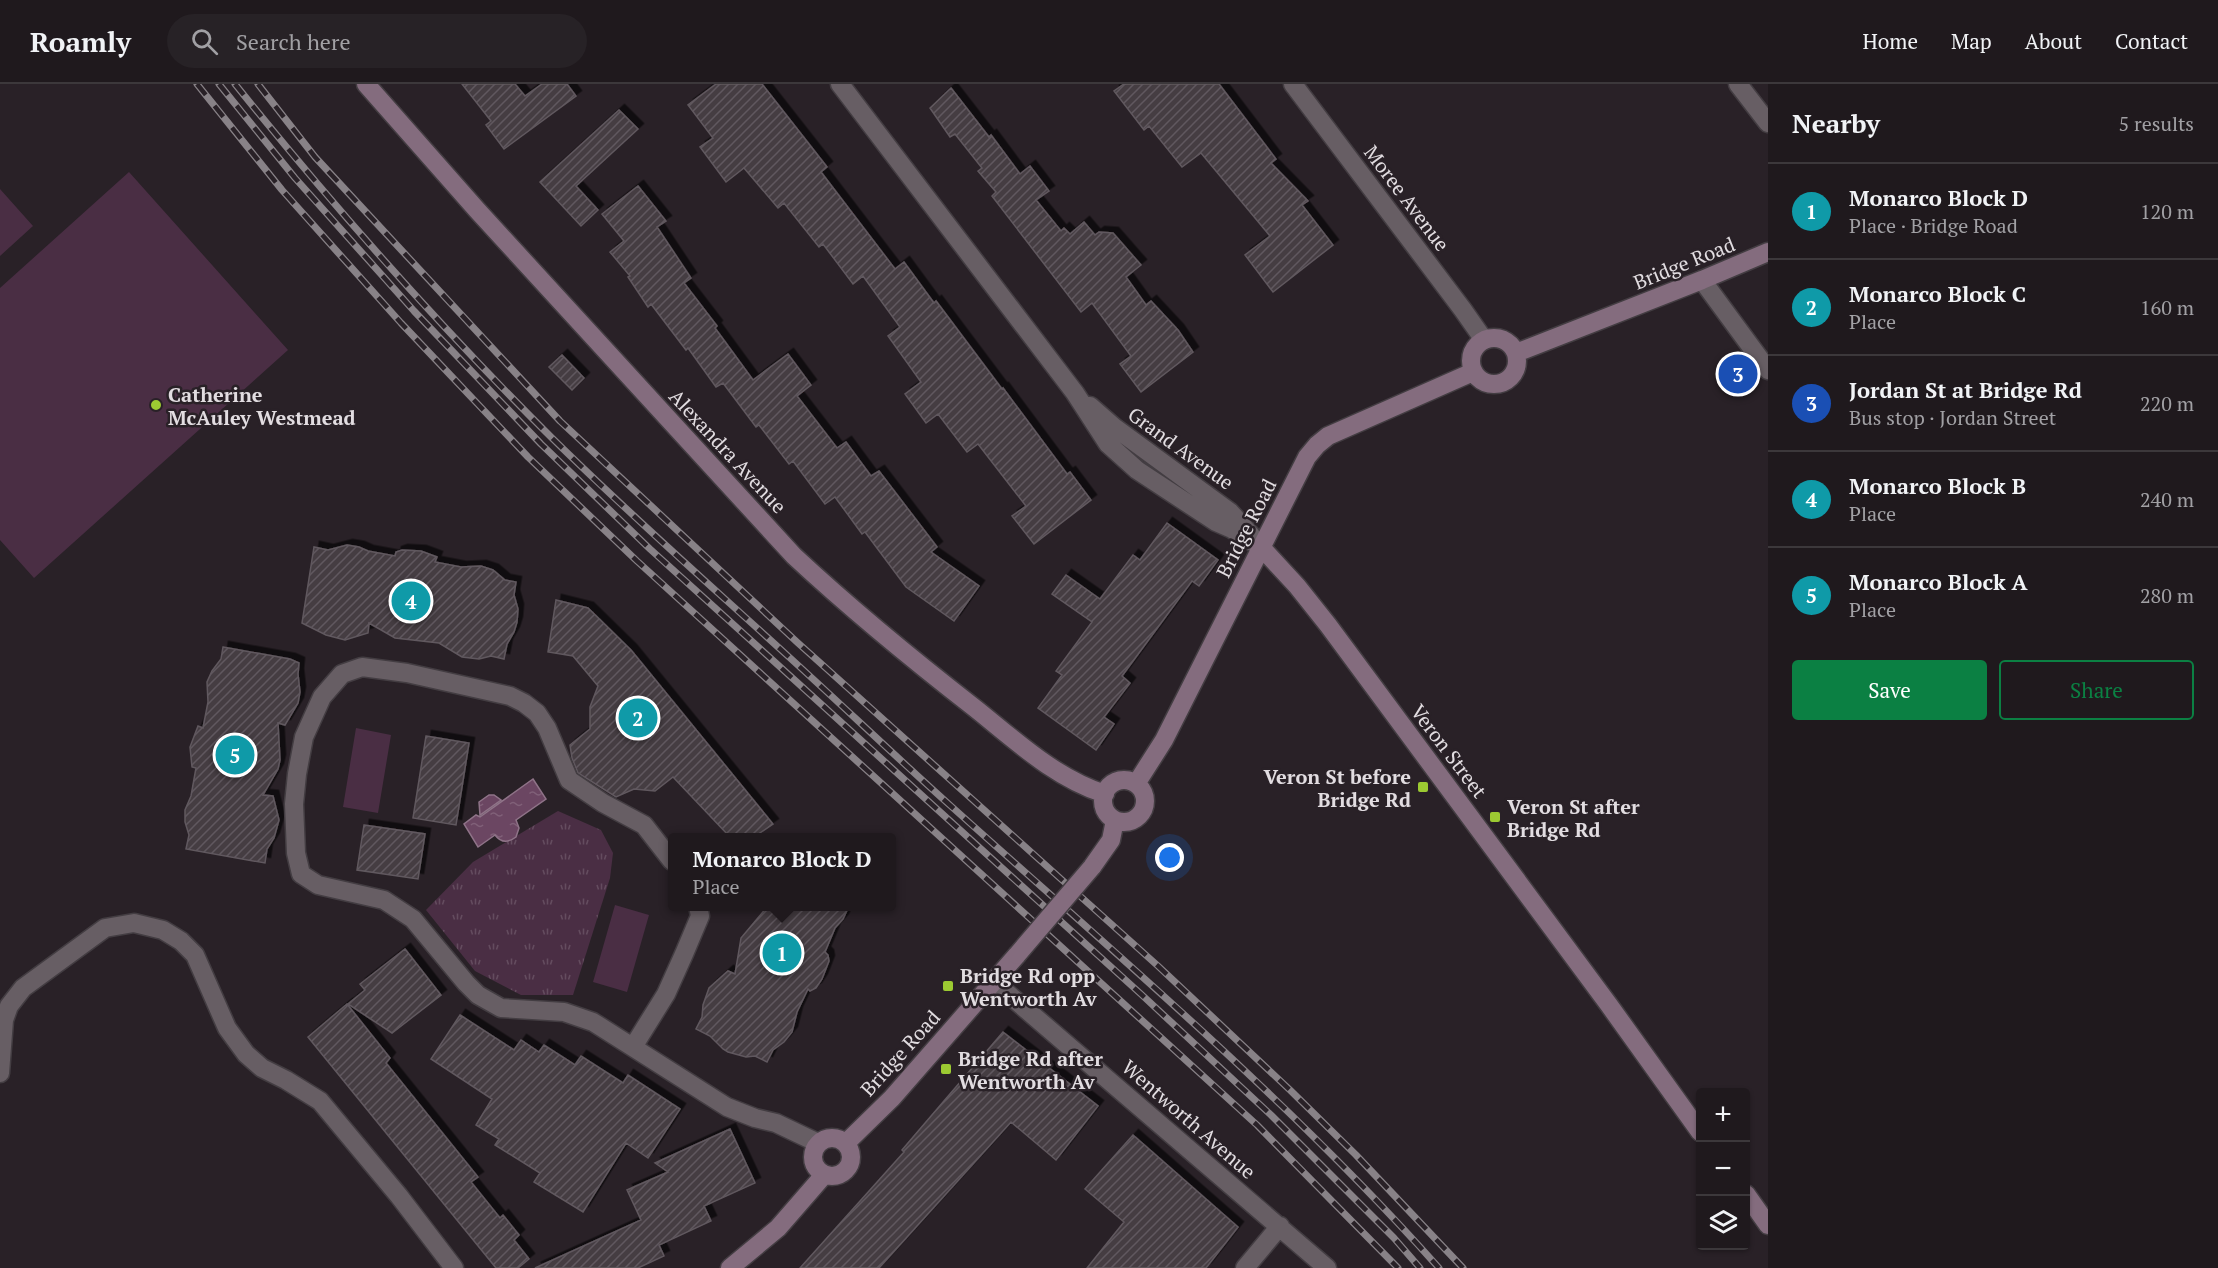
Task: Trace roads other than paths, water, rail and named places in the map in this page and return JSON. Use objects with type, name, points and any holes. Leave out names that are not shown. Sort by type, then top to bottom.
[{"type":"street","name":"Alexandra Avenue","points":[[366,84],[477,210],[794,556],[902,651],[1045,764],[1085,788],[1105,794]]},
{"type":"street","name":"Grand Avenue","points":[[840,84],[1075,393],[1108,444],[1137,471],[1216,522],[1261,547]]},
{"type":"street","name":"Moree Avenue","points":[[1293,84],[1484,340]]},
{"type":"street","points":[[1738,84],[1768,123]]},
{"type":"street","name":"Bridge Road","points":[[1516,353],[1768,252]]},
{"type":"street","points":[[1702,280],[1768,370]]},
{"type":"street","points":[[1503,339],[1516,353],[1516,368],[1507,381],[1500,384],[1484,383],[1473,372],[1470,363],[1472,353],[1476,346],[1484,340],[1503,339]]},
{"type":"street","name":"Bridge Road","points":[[1136,784],[1164,740],[1307,457],[1328,436],[1473,372]]},
{"type":"street","name":"Veron Street","points":[[1261,547],[1297,586],[1328,626],[1610,1005],[1696,1125]]},
{"type":"street","points":[[668,856],[645,825],[603,803],[569,780],[547,728],[537,713],[510,696],[415,675],[362,667],[342,674],[322,697],[304,737],[294,804],[296,853],[301,874],[318,885],[384,900],[413,919],[466,983],[478,995],[501,1008],[564,1012],[593,1022],[727,1107],[776,1123],[818,1143]]},
{"type":"street","points":[[1124,780],[1136,784],[1144,795],[1145,802],[1140,814],[1129,821],[1115,819],[1107,811],[1105,794],[1108,788],[1124,780]]},
{"type":"street","name":"Bridge Road","points":[[846,1143],[892,1098],[1092,867],[1111,840],[1115,819]]},
{"type":"street","points":[[633,1047],[666,994],[700,916],[699,911]]},
{"type":"street","points":[[0,1073],[4,1020],[9,1006],[23,988],[105,928],[134,923],[163,930],[181,941],[195,955],[227,1028],[246,1054],[262,1068],[320,1101],[399,1196],[454,1268]]},
{"type":"street","name":"Wentworth Avenue","points":[[993,981],[1327,1268]]},
{"type":"street","points":[[830,1137],[846,1143],[851,1155],[848,1168],[838,1176],[824,1175],[814,1166],[812,1159],[818,1143],[830,1137]]},
{"type":"street","points":[[730,1268],[778,1228],[824,1175]]},
{"type":"street","points":[[1747,1196],[1768,1226]]},
{"type":"street","points":[[1245,1268],[1280,1226]]},
{"type":"water","points":[[533,779],[546,799],[516,820],[519,828],[516,837],[505,841],[495,835],[478,847],[464,824],[476,815],[480,817]]},
{"type":"water","points":[[489,795],[494,795],[501,800],[480,815],[479,802]]},
{"type":"railway","points":[[197,84],[282,190],[401,323],[528,457],[637,561],[1257,1125],[1398,1268]]},
{"type":"railway","points":[[219,84],[295,178],[414,311],[541,444],[650,549],[1271,1115],[1394,1238],[1420,1268]]},
{"type":"railway","points":[[235,84],[389,266],[552,438],[640,522],[911,770],[1140,974],[1263,1088],[1382,1206],[1439,1268]]},
{"type":"railway","points":[[258,84],[315,157],[560,421],[798,643],[1158,966],[1356,1155],[1463,1268]]},
{"type":"place","name":"Jordan St at Bridge Rd","points":[[1738,374]]},
{"type":"place","name":"Catherine McAuley Westmead","points":[[156,405]]},
{"type":"place","name":"Monarco Block B","points":[[411,601]]},
{"type":"place","name":"Monarco Block C","points":[[638,718]]},
{"type":"place","name":"Monarco Block A","points":[[235,755]]},
{"type":"place","name":"Veron St before Bridge Rd","points":[[1423,787]]},
{"type":"place","name":"Veron St after Bridge Rd","points":[[1495,817]]},
{"type":"place","name":"Monarco Block D","points":[[782,953]]},
{"type":"place","name":"Bridge Rd opp Wentworth Av","points":[[948,986]]},
{"type":"place","name":"Bridge Rd after Wentworth Av","points":[[946,1069]]}]
